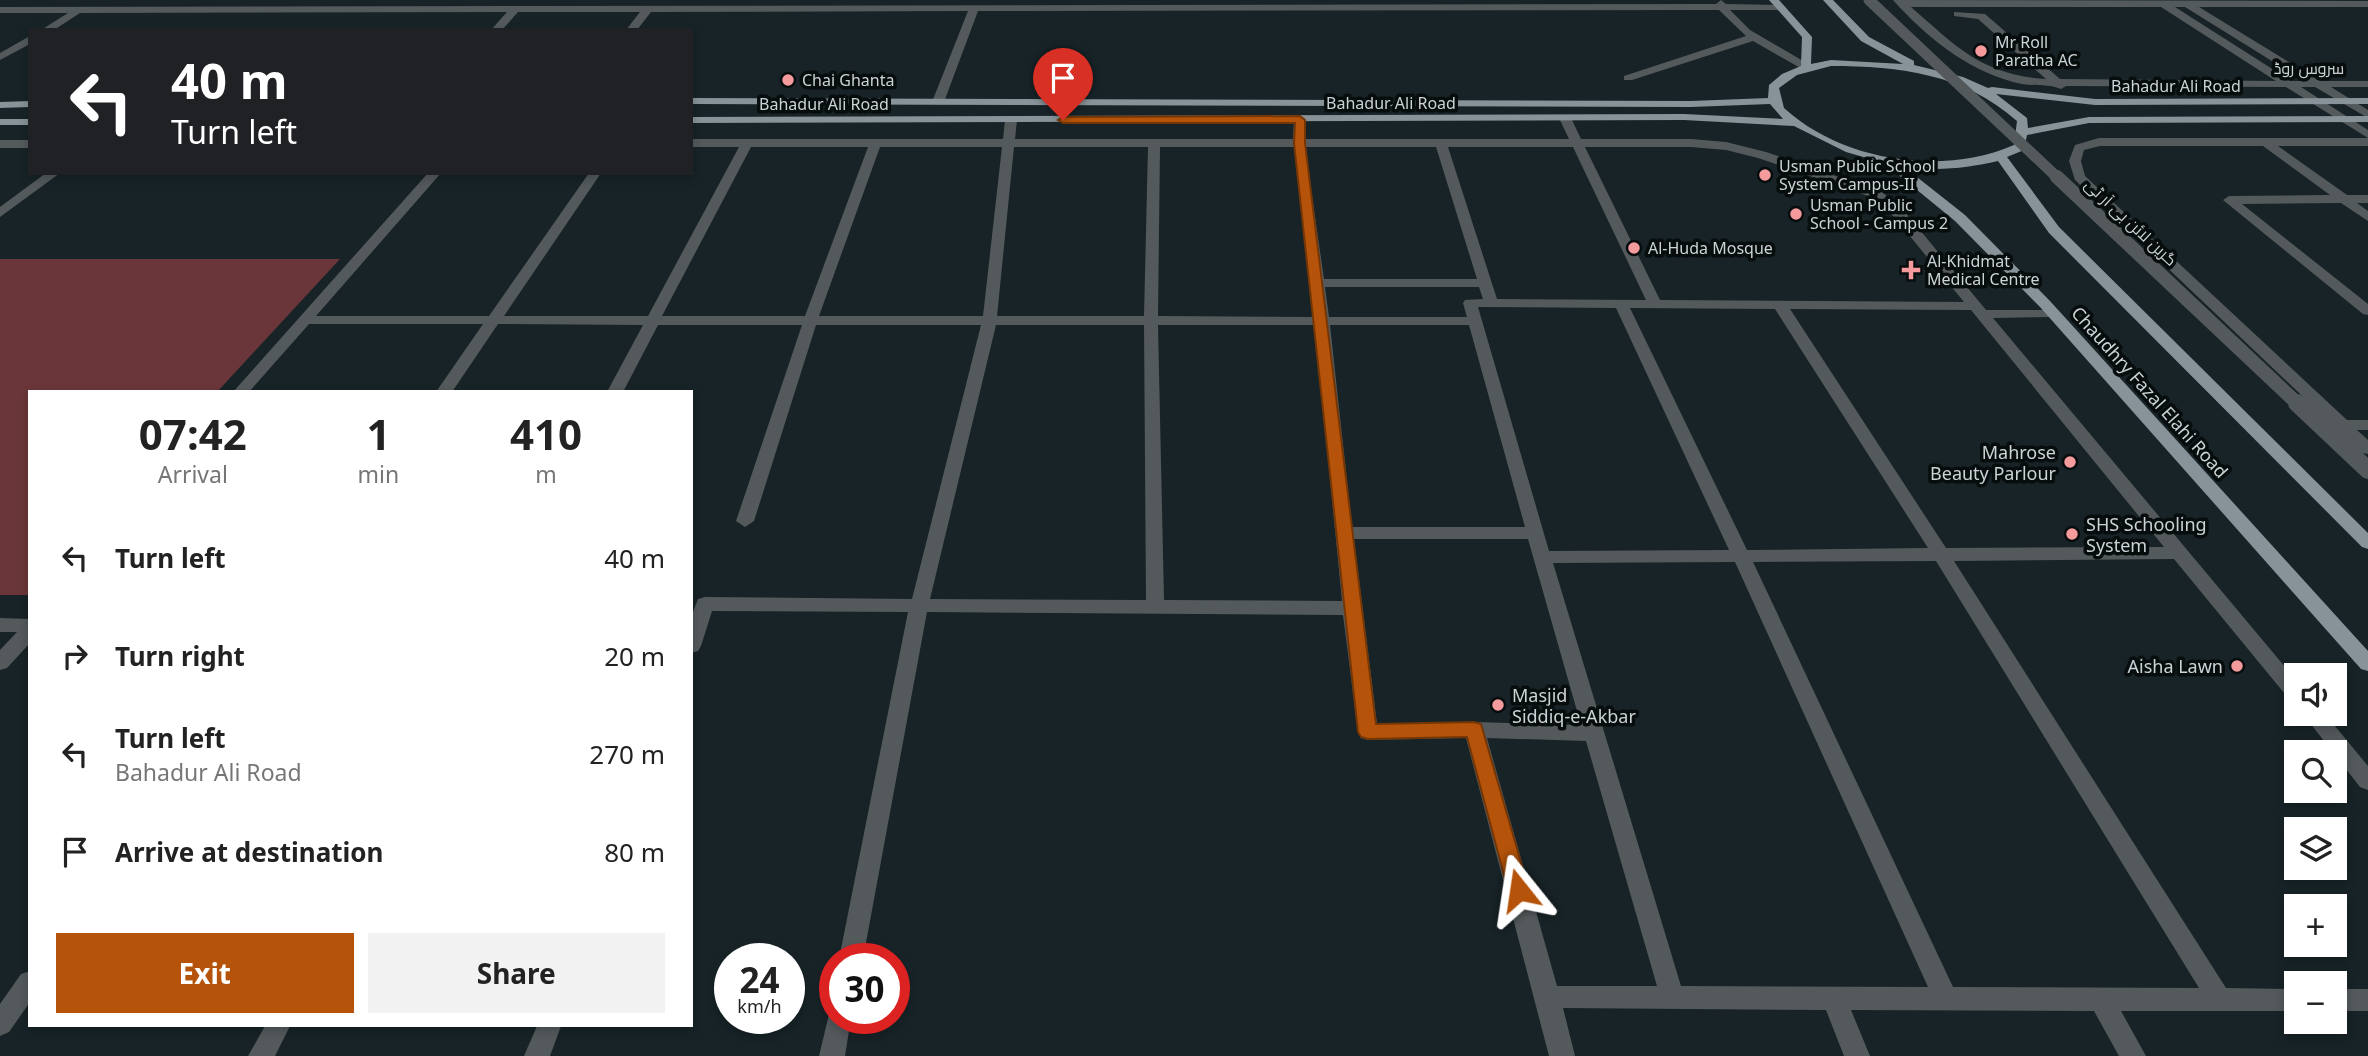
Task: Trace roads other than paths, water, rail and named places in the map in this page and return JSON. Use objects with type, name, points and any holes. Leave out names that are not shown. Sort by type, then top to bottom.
[{"type":"main road","points":[[1828,0],[1865,39],[1926,71]]},
{"type":"main road","points":[[1777,3],[1807,37],[1806,67]]},
{"type":"main road","points":[[1861,62],[1926,71],[1985,89],[2010,106],[2023,120],[2024,132],[2020,148],[2002,158],[1952,165],[1888,160],[1825,141],[1782,115],[1772,101],[1773,87],[1785,75],[1806,67],[1861,62]]},
{"type":"main road","name":"Bahadur Ali Road","points":[[1985,89],[2076,100],[2368,101]]},
{"type":"main road","name":"Bahadur Ali Road","points":[[693,101],[1691,104],[1772,101]]},
{"type":"main road","points":[[0,105],[28,104]]},
{"type":"main road","name":"Bahadur Ali Road","points":[[693,120],[1684,117],[1796,123]]},
{"type":"main road","name":"Bahadur Ali Road","points":[[2024,132],[2089,120],[2368,117]]},
{"type":"main road","points":[[0,122],[28,122]]},
{"type":"main road","points":[[2002,158],[2054,230],[2368,543]]},
{"type":"main road","name":"Chaudhry Fazal Elahi Road","points":[[1888,160],[1960,218],[2053,313],[2368,664]]},
{"type":"street","points":[[0,3],[46,1],[87,5],[780,0]]},
{"type":"street","points":[[974,4],[1063,0],[1319,3],[1494,0]]},
{"type":"street","name":"گرین لائن بی آر ٹی","points":[[1869,0],[2368,470]]},
{"type":"street","points":[[598,9],[607,1]]},
{"type":"street","points":[[1900,2],[2368,4]]},
{"type":"street","name":"سروس روڈ","points":[[1900,2],[1958,54],[1977,65],[2017,80],[2058,84],[2368,84]]},
{"type":"street","points":[[2160,2],[2368,135]]},
{"type":"street","points":[[2184,2],[2368,117]]},
{"type":"street","points":[[0,10],[316,4],[648,9],[974,4],[1777,3]]},
{"type":"street","points":[[938,102],[974,4]]},
{"type":"street","points":[[1721,4],[1754,37],[1806,67]]},
{"type":"street","points":[[49,28],[87,5]]},
{"type":"street","points":[[498,28],[515,9]]},
{"type":"street","points":[[633,28],[648,9]]},
{"type":"street","points":[[1914,13],[1972,13],[1981,16],[2076,100]]},
{"type":"street","points":[[1628,78],[1754,37]]},
{"type":"street","points":[[0,57],[28,40]]},
{"type":"street","points":[[1565,118],[1655,304]]},
{"type":"street","points":[[854,943],[919,606],[990,318],[1011,120]]},
{"type":"street","points":[[1300,120],[1300,143],[1368,732],[1474,730],[1594,733]]},
{"type":"street","points":[[2368,142],[2099,142],[2079,148],[2075,161],[2079,177],[2368,449]]},
{"type":"street","points":[[2264,142],[2368,217]]},
{"type":"street","points":[[693,143],[1691,143],[1726,146],[1762,155],[1878,195],[1900,215],[2284,680]]},
{"type":"street","points":[[616,390],[747,143]]},
{"type":"street","points":[[1154,143],[1151,320],[1155,607]]},
{"type":"street","points":[[1441,143],[1491,303]]},
{"type":"street","points":[[0,144],[28,144]]},
{"type":"street","points":[[746,521],[811,319],[875,144]]},
{"type":"street","points":[[0,213],[51,175]]},
{"type":"street","points":[[243,390],[433,175]]},
{"type":"street","points":[[445,390],[594,175]]},
{"type":"street","points":[[2368,199],[2229,200],[2368,311]]},
{"type":"street","points":[[0,200],[17,201]]},
{"type":"street","points":[[1318,283],[1484,283]]},
{"type":"street","points":[[1672,997],[1473,321],[1470,303],[1780,305],[2053,313]]},
{"type":"street","points":[[1621,304],[1741,556],[1945,999]]},
{"type":"street","points":[[1780,305],[1941,554],[2219,999]]},
{"type":"street","points":[[305,320],[990,318],[1473,321]]},
{"type":"street","points":[[2342,425],[2368,425]]},
{"type":"street","points":[[1344,533],[1535,533]]},
{"type":"street","points":[[1542,557],[2178,553]]},
{"type":"street","points":[[696,622],[705,604],[1352,608]]},
{"type":"street","points":[[0,625],[28,628]]},
{"type":"street","points":[[0,663],[28,630]]},
{"type":"street","points":[[2323,726],[2368,781]]},
{"type":"street","points":[[1474,730],[1562,1056]]},
{"type":"street","points":[[0,1024],[28,985]]},
{"type":"street","points":[[1548,997],[2284,1000]]},
{"type":"street","points":[[1834,998],[1857,1056]]},
{"type":"street","points":[[2101,999],[2133,1056]]},
{"type":"street","points":[[2347,1000],[2368,1000]]},
{"type":"street","points":[[261,1056],[277,1027]]},
{"type":"street","points":[[537,1056],[549,1027]]},
{"type":"street","points":[[832,1056],[836,1034]]},
{"type":"place","name":"Mr Roll Paratha AC","points":[[1981,51]]},
{"type":"place","name":"Chai Ghanta","points":[[788,80]]},
{"type":"place","name":"Usman Public School System Campus-II","points":[[1765,175]]},
{"type":"place","name":"Usman Public School - Campus 2","points":[[1796,214]]},
{"type":"place","name":"Al-Huda Mosque","points":[[1634,248]]},
{"type":"place","name":"Al-Khidmat Medical Centre","points":[[1911,270]]},
{"type":"place","name":"Mahrose Beauty Parlour","points":[[2070,462]]},
{"type":"place","name":"SHS Schooling System","points":[[2072,534]]},
{"type":"place","name":"Aisha Lawn","points":[[2237,666]]},
{"type":"place","name":"Masjid Siddiq-e-Akbar","points":[[1498,705]]}]
